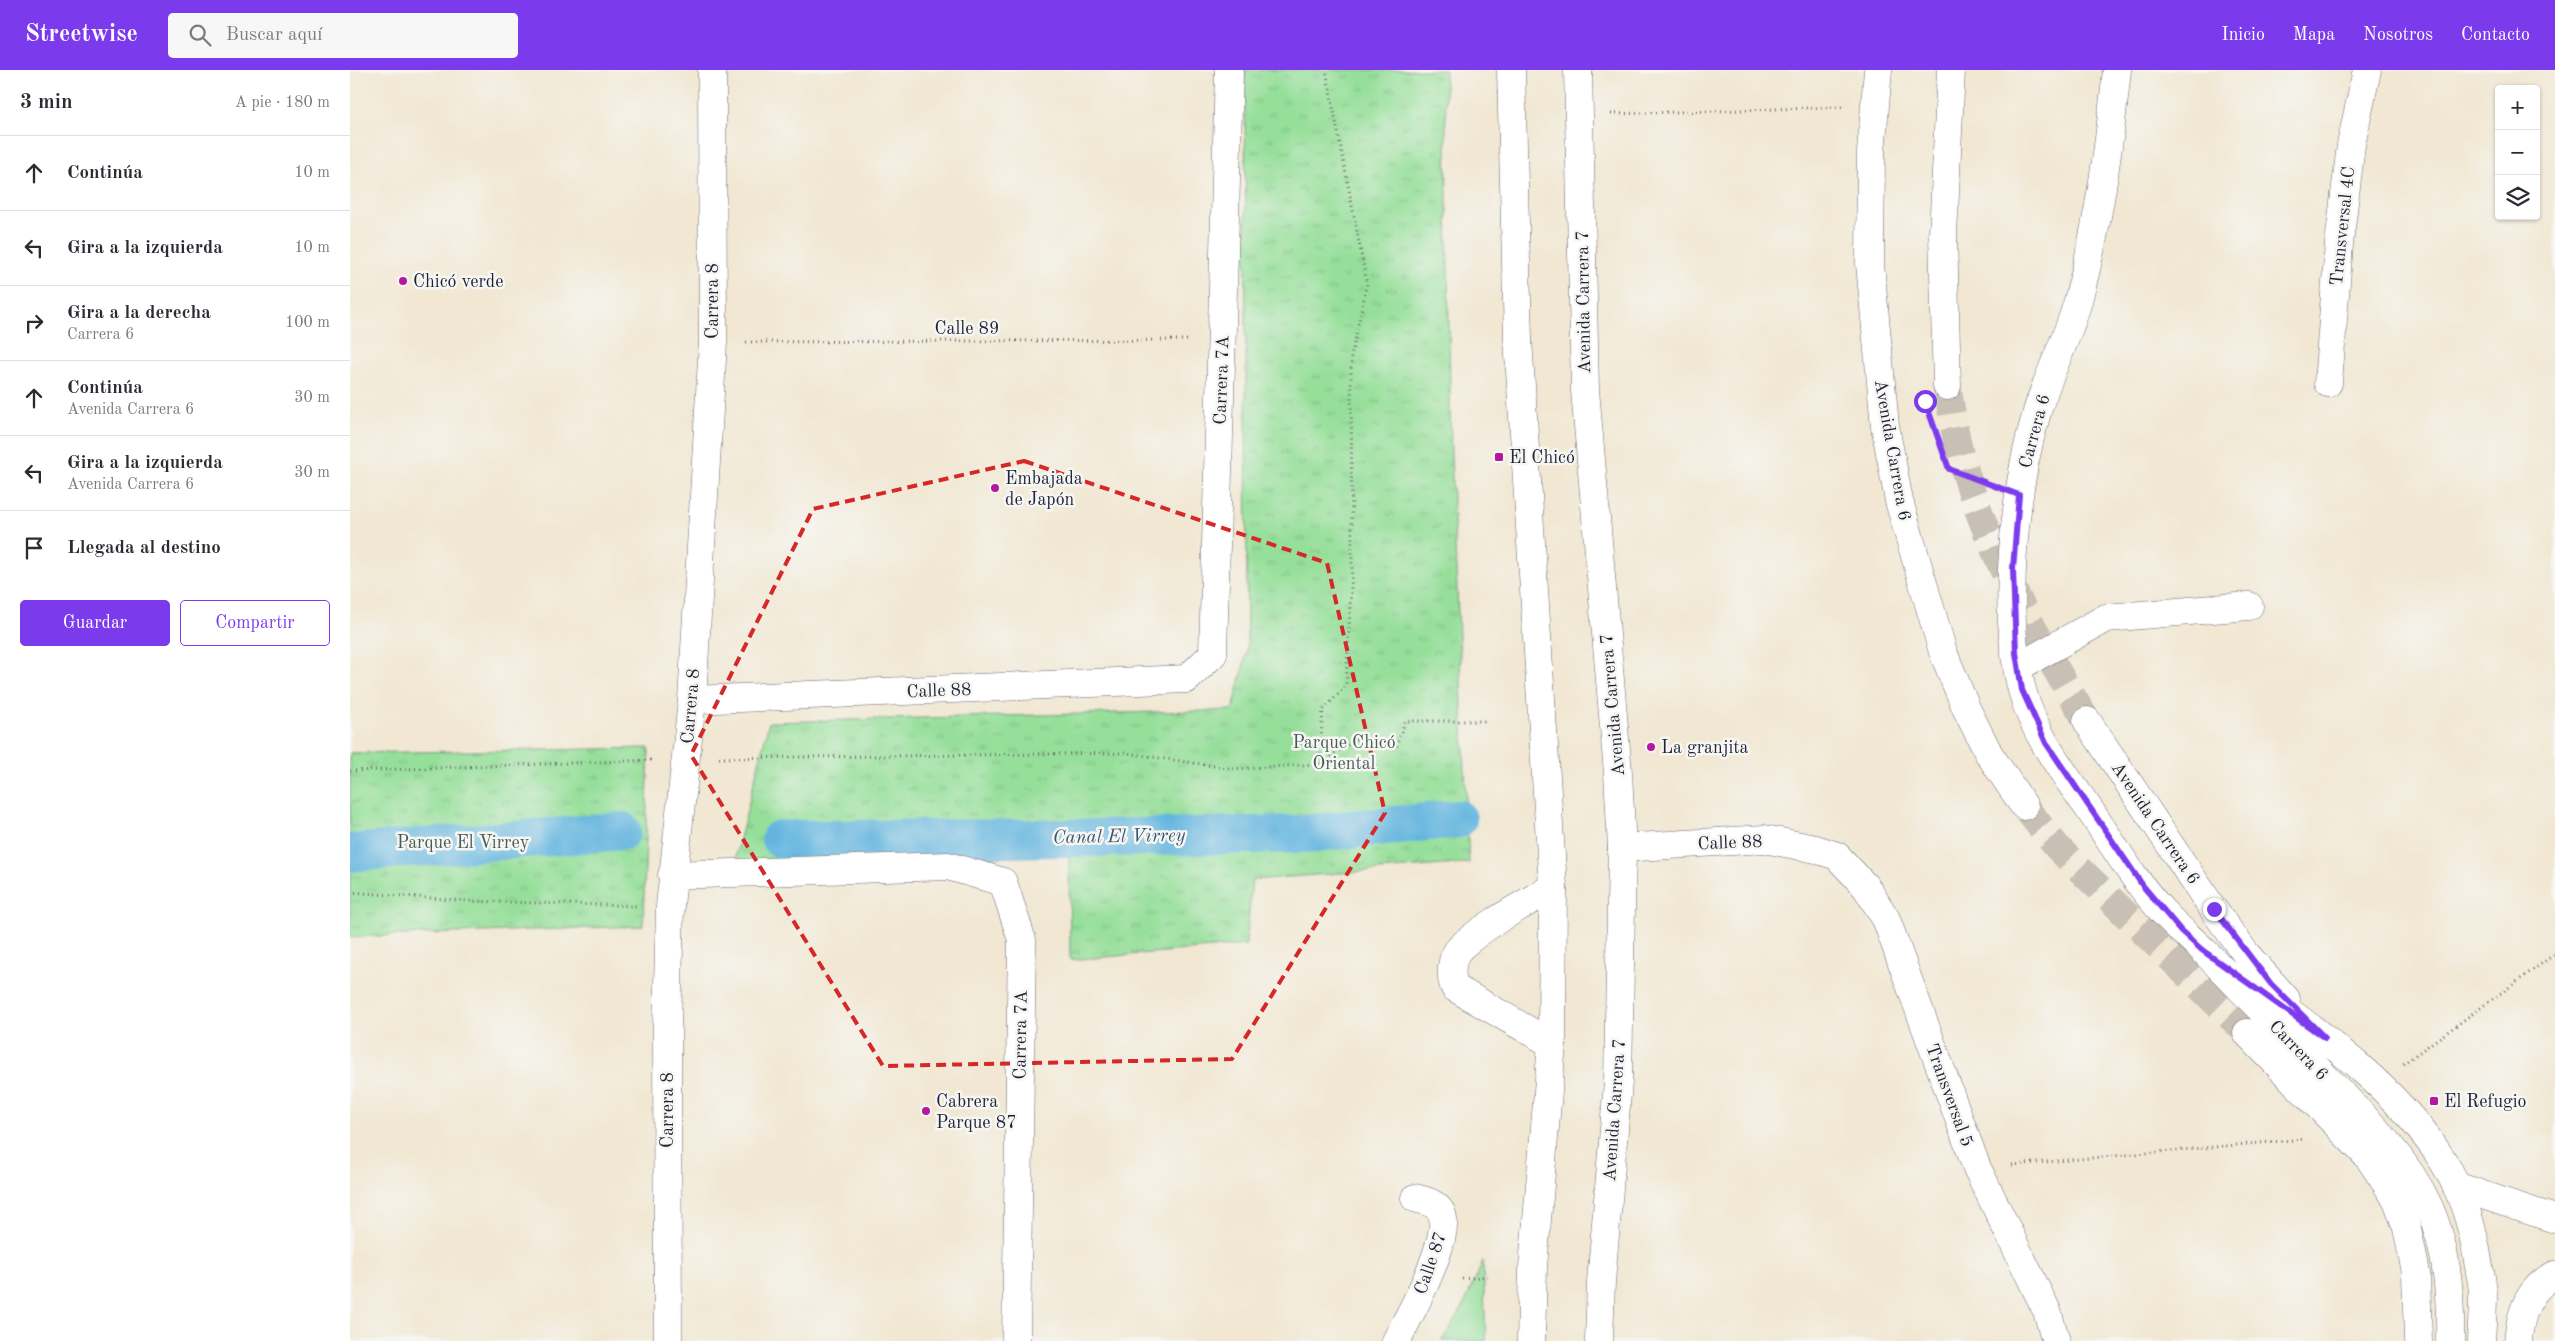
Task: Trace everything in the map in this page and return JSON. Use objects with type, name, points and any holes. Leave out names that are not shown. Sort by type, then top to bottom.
[{"type":"main road","name":"Carrera 8","points":[[668,1341],[667,1028],[670,906],[692,700],[712,342],[712,70]]},
{"type":"main road","name":"Carrera 7A","points":[[1187,679],[1213,654],[1229,70]]},
{"type":"main road","points":[[1511,70],[1518,339],[1553,887],[1552,1044],[1533,1267],[1531,1341]]},
{"type":"main road","name":"Avenida Carrera 7","points":[[1578,70],[1585,390],[1618,773],[1622,848],[1618,1082],[1601,1282],[1599,1341]]},
{"type":"main road","name":"Avenida Carrera 6","points":[[1878,70],[1871,152],[1870,264],[1885,426],[1899,501],[1950,668],[1989,754],[2024,806]]},
{"type":"main road","points":[[1947,386],[1943,234],[1951,70]]},
{"type":"main road","name":"Carrera 6","points":[[2117,70],[2106,172],[2089,260],[2078,302],[2037,409],[2019,495],[2013,569],[2013,611],[2022,690],[2032,717],[2070,782],[2160,909],[2360,1113],[2414,1178],[2430,1208],[2440,1238],[2446,1277],[2450,1341]]},
{"type":"main road","name":"Transversal 4C","points":[[2328,383],[2339,244],[2349,165],[2367,70]]},
{"type":"main road","points":[[2018,667],[2106,618],[2249,606]]},
{"type":"main road","name":"Calle 88","points":[[692,700],[1187,679]]},
{"type":"main road","name":"Avenida Carrera 6","points":[[2087,721],[2246,954],[2271,984],[2400,1109],[2443,1161],[2456,1186],[2468,1217],[2476,1249],[2483,1294],[2481,1341]]},
{"type":"main road","name":"Calle 88","points":[[1622,848],[1764,839],[1816,849],[1837,856]]},
{"type":"main road","name":"Transversal 5","points":[[1837,856],[1866,887],[1886,919],[1977,1168],[2047,1312],[2056,1341]]},
{"type":"main road","name":"Carrera 7A","points":[[672,875],[948,866],[1003,882],[1022,940],[1016,1341]]},
{"type":"main road","points":[[1552,1044],[1455,988],[1452,982],[1453,962],[1460,948],[1499,920],[1553,887]]},
{"type":"main road","name":"Avenida Carrera 6","points":[[2202,950],[2325,1038]]},
{"type":"main road","points":[[2248,1033],[2369,1158],[2397,1200],[2407,1228],[2416,1273],[2418,1341]]},
{"type":"main road","points":[[2456,1186],[2555,1219]]},
{"type":"main road","name":"Calle 87","points":[[1396,1341],[1426,1284],[1443,1225],[1442,1213],[1433,1203],[1415,1198]]},
{"type":"main road","points":[[2518,1341],[2520,1321],[2530,1296],[2555,1275]]},
{"type":"path","points":[[1319,764],[1323,710],[1346,686],[1352,569],[1351,357],[1367,284],[1326,70]]},
{"type":"path","points":[[1578,115],[1845,107]]},
{"type":"path","name":"Calle 89","points":[[712,342],[1222,340]]},
{"type":"path","points":[[1928,409],[1949,469],[2019,495]]},
{"type":"path","points":[[350,771],[686,758],[1126,754],[1235,769],[1319,764],[1359,737],[1396,748],[1405,720],[1485,721]]},
{"type":"path","points":[[350,892],[469,902],[670,906]]},
{"type":"path","points":[[2398,1068],[2555,954]]},
{"type":"path","points":[[1977,1168],[2347,1135]]},
{"type":"highlighted area","points":[[1024,461],[1327,563],[1385,813],[1232,1059],[883,1066],[691,755],[813,509]]},
{"type":"green space","name":"Parque Chicó Oriental","points":[[1245,70],[1445,70],[1451,454],[1469,863],[1252,880],[1246,945],[1070,960],[1069,856],[734,863],[769,722],[1233,710],[1247,651]]},
{"type":"green space","name":"Parque El Virrey","points":[[649,748],[643,926],[350,937],[350,753]]},
{"type":"green space","points":[[1483,1261],[1486,1341],[1442,1341],[1462,1309]]},
{"type":"waterway","name":"Canal El Virrey","points":[[780,839],[1095,838],[1303,834],[1458,819]]},
{"type":"waterway","name":"Canal El Virrey","points":[[350,853],[622,831]]},
{"type":"tunnel","points":[[1947,386],[1959,450],[1970,486],[1997,556],[2013,590],[2087,721]]},
{"type":"tunnel","points":[[2024,806],[2057,847],[2247,1033]]},
{"type":"place","name":"Chicó verde","points":[[403,281]]},
{"type":"place","name":"El Chicó","points":[[1499,457]]},
{"type":"place","name":"Embajada de Japón","points":[[995,488]]},
{"type":"place","name":"La granjita","points":[[1651,747]]},
{"type":"place","name":"El Refugio","points":[[2434,1101]]},
{"type":"place","name":"Cabrera Parque 87","points":[[926,1111]]},
{"type":"route","points":[[1925,401],[1949,469],[2019,495],[2013,569],[2013,611],[2016,653],[2022,690],[2032,717],[2070,782],[2160,909],[2181,931],[2202,950],[2325,1038],[2271,984],[2246,954],[2214,909]]}]
